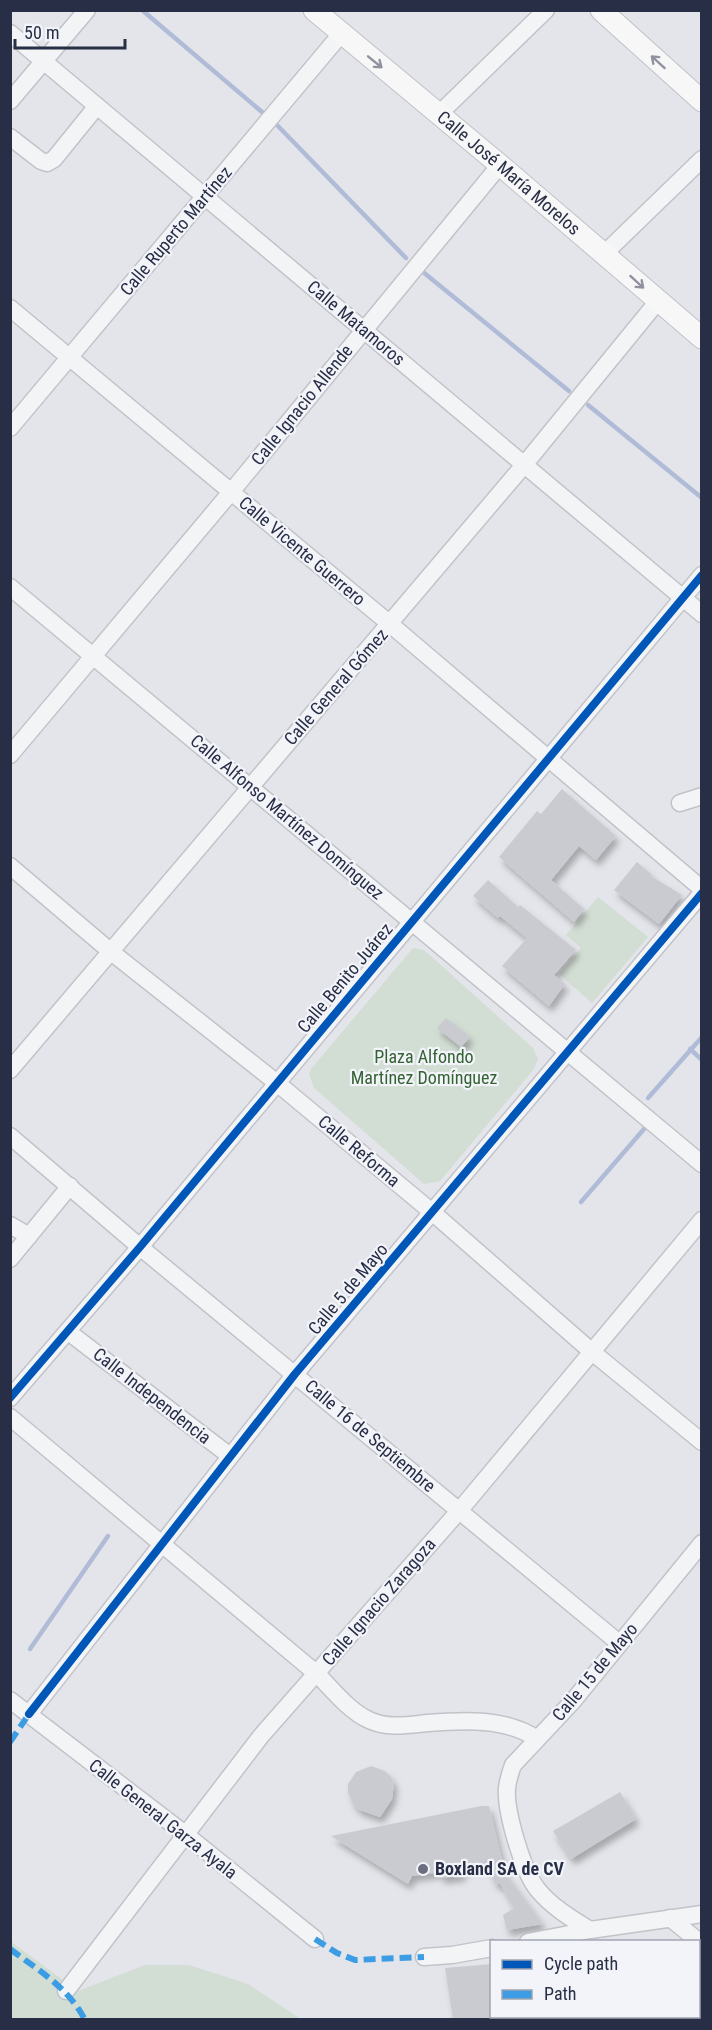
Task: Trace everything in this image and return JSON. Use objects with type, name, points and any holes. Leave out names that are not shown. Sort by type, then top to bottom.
[{"type":"main road","name":"Calle José María Morelos","points":[[314,10],[605,253],[702,338]]},
{"type":"main road","points":[[601,10],[702,101]]},
{"type":"street","points":[[10,101],[87,10]]},
{"type":"street","points":[[439,114],[546,10]]},
{"type":"street","name":"Calle Matamoros","points":[[10,33],[702,614]]},
{"type":"street","name":"Calle Ruperto Martínez","points":[[10,428],[341,34]]},
{"type":"street","points":[[10,137],[41,161],[47,163],[54,159],[97,106]]},
{"type":"street","points":[[605,253],[702,159]]},
{"type":"street","name":"Calle Ignacio Allende","points":[[10,755],[231,492],[500,165]]},
{"type":"street","name":"Calle General Gómez","points":[[10,1070],[524,465],[658,301]]},
{"type":"street","name":"Calle Vicente Guerrero","points":[[10,308],[390,624],[702,891]]},
{"type":"street","name":"Calle Benito Juárez","points":[[10,1398],[140,1247],[702,575]]},
{"type":"street","name":"Calle Alfonso Martínez Domínguez","points":[[10,586],[702,1164]]},
{"type":"street","points":[[680,803],[702,796]]},
{"type":"street","name":"Calle Reforma","points":[[10,866],[432,1212],[591,1351],[702,1442]]},
{"type":"street","name":"Calle 5 de Mayo","points":[[29,1714],[295,1374],[702,891]]},
{"type":"street","name":"Calle 16 de Septiembre","points":[[10,1136],[140,1247],[619,1643]]},
{"type":"street","points":[[10,1259],[70,1186]]},
{"type":"street","name":"Calle Ignacio Zaragoza","points":[[66,1991],[261,1736],[459,1511],[702,1220]]},
{"type":"street","points":[[10,1225],[28,1236]]},
{"type":"street","name":"Calle Independencia","points":[[75,1337],[230,1456]]},
{"type":"street","points":[[10,1418],[317,1674],[357,1713],[369,1721],[385,1725],[493,1722],[519,1729],[537,1739]]},
{"type":"street","name":"Calle 15 de Mayo","points":[[590,1930],[551,1903],[526,1873],[508,1807],[507,1790],[513,1765],[573,1701],[702,1543]]},
{"type":"street","name":"Calle General Garza Ayala","points":[[10,1700],[185,1834],[315,1939]]},
{"type":"street","points":[[534,1940],[702,1914]]},
{"type":"street","points":[[670,1918],[697,1940]]},
{"type":"street","points":[[424,1958],[490,1948]]},
{"type":"green space","points":[[598,897],[648,937],[592,1003],[559,974],[581,948],[566,935]]},
{"type":"green space","name":"Plaza Alfondo Martínez Domínguez","points":[[413,948],[424,950],[533,1048],[538,1059],[534,1069],[440,1181],[424,1184],[314,1088],[309,1074]]},
{"type":"green space","points":[[10,1941],[78,1991],[145,1965],[189,1965],[248,1984],[301,2019],[11,2019]]},
{"type":"building","points":[[562,789],[616,836],[596,860],[579,846],[551,880],[584,909],[574,922],[499,857],[537,811],[541,814]]},
{"type":"building","points":[[637,862],[651,876],[682,895],[659,924],[614,890]]},
{"type":"building","points":[[488,880],[518,907],[520,905],[576,950],[554,975],[565,984],[549,1006],[502,966],[527,938],[500,916],[498,918],[473,896]]},
{"type":"building","points":[[446,1018],[470,1037],[461,1047],[437,1028]]},
{"type":"building","points":[[371,1766],[385,1771],[394,1784],[392,1799],[380,1817],[360,1810],[354,1805],[348,1792],[348,1784],[356,1772]]},
{"type":"building","points":[[620,1792],[636,1819],[571,1859],[553,1831]]},
{"type":"building","name":"Boxland SA de CV","points":[[489,1806],[505,1873],[543,1924],[507,1930],[503,1915],[514,1908],[500,1883],[496,1885],[486,1863],[462,1867],[463,1875],[441,1878],[440,1872],[412,1876],[408,1884],[331,1836]]},
{"type":"building","points":[[490,1964],[490,2018],[492,2019],[453,2019],[445,1968]]},
{"type":"waterway","points":[[142,10],[262,112]]},
{"type":"waterway","points":[[277,125],[406,258]]},
{"type":"waterway","points":[[423,272],[569,391]]},
{"type":"waterway","points":[[588,405],[702,498]]},
{"type":"waterway","points":[[648,1098],[702,1037]]},
{"type":"waterway","points":[[690,1049],[701,1059]]},
{"type":"waterway","points":[[581,1202],[644,1129]]},
{"type":"waterway","points":[[30,1649],[108,1536]]},
{"type":"marked path","points":[[10,1742],[29,1714]]},
{"type":"marked path","points":[[315,1939],[337,1953],[355,1960],[424,1957]]},
{"type":"marked path","points":[[10,1949],[62,1989],[85,2020]]},
{"type":"cycle path","points":[[10,1398],[140,1247],[702,575]]},
{"type":"cycle path","points":[[29,1714],[295,1374],[702,893]]},
{"type":"place","name":"Boxland SA de CV","points":[[423,1869]]}]
